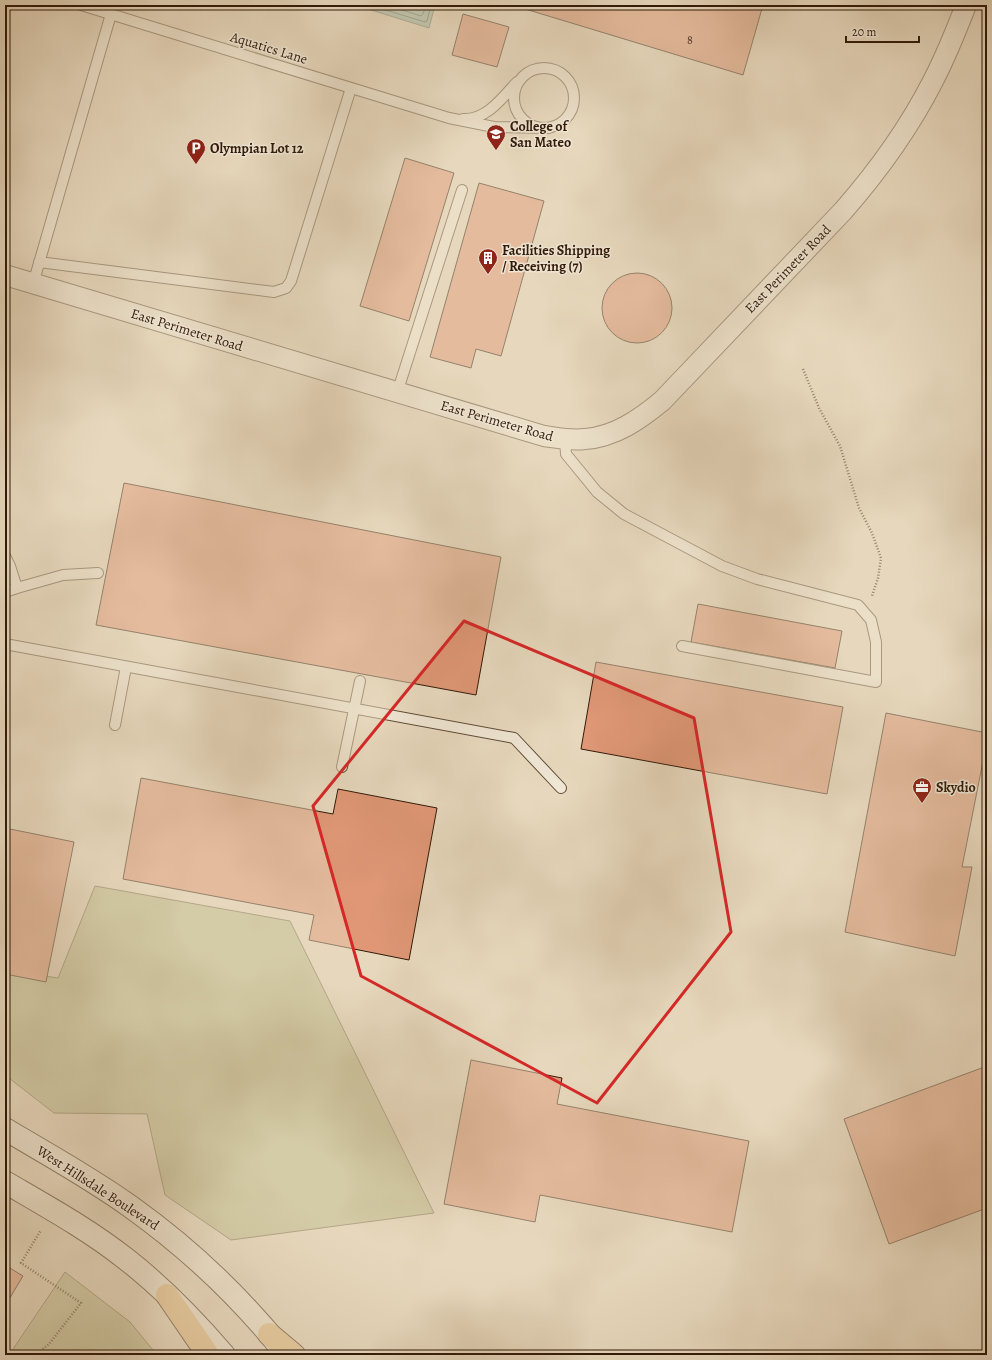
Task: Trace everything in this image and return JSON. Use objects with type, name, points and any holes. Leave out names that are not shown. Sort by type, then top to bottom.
[{"type":"highway","points":[[167,1295],[208,1355]]},
{"type":"highway","points":[[269,1334],[294,1355]]},
{"type":"main road","name":"West Hillsdale Boulevard","points":[[5,1129],[108,1192],[152,1223],[194,1257],[213,1275],[251,1313],[287,1355]]},
{"type":"main road","points":[[5,1182],[105,1244],[126,1259],[186,1313],[224,1355]]},
{"type":"street","name":"East Perimeter Road","points":[[5,275],[544,436],[565,440],[585,440],[608,434],[625,427],[644,416],[662,402],[843,211],[869,181],[892,150],[934,80],[952,41],[966,5]]},
{"type":"lane","name":"Aquatics Lane","points":[[81,5],[449,118],[494,127],[549,128],[559,125],[568,118],[573,109],[575,98],[573,88],[568,78],[560,71],[550,68],[539,68],[530,71],[493,107],[483,114],[471,119],[449,118]]},
{"type":"lane","points":[[33,284],[111,14]]},
{"type":"lane","points":[[522,78],[516,86],[514,97],[520,116],[528,124],[538,128],[549,128]]},
{"type":"lane","points":[[39,262],[274,292],[286,288],[291,281],[351,88]]},
{"type":"lane","points":[[397,393],[462,190]]},
{"type":"lane","points":[[565,440],[566,454],[597,492],[624,514],[722,566],[750,577],[858,604],[871,620],[876,642],[876,682],[682,646]]},
{"type":"lane","points":[[5,556],[10,566],[16,588]]},
{"type":"lane","points":[[5,592],[63,575],[98,573]]},
{"type":"lane","points":[[5,644],[354,710],[514,738],[561,788]]},
{"type":"lane","points":[[115,725],[126,667]]},
{"type":"lane","points":[[342,767],[360,681]]},
{"type":"path","points":[[802,369],[819,408],[840,446],[859,508],[872,533],[881,558],[873,596],[858,604]]},
{"type":"path","points":[[33,1244],[21,1263],[81,1303],[49,1344],[36,1355]]},
{"type":"highlighted area","points":[[464,621],[694,718],[731,932],[597,1103],[361,976],[313,806]]},
{"type":"shaded area","points":[[95,886],[290,921],[434,1213],[231,1240],[165,1195],[147,1114],[54,1113],[5,1075],[5,970],[58,978]]},
{"type":"shaded area","points":[[65,1272],[130,1322],[157,1355],[9,1355]]},
{"type":"water","points":[[355,5],[435,5],[429,28]]},
{"type":"building","points":[[512,5],[763,5],[743,75]]},
{"type":"building","points":[[463,14],[509,27],[497,67],[452,55]]},
{"type":"building","points":[[405,158],[454,173],[409,321],[360,306]]},
{"type":"building","name":"Facilities Shipping / Receiving (7)","points":[[479,183],[544,201],[501,356],[476,349],[471,368],[430,357]]},
{"type":"building","points":[[637,273],[650,276],[662,283],[669,295],[672,308],[669,321],[662,333],[650,340],[637,343],[624,340],[612,333],[605,321],[602,308],[605,295],[612,283],[624,276]]},
{"type":"building","points":[[124,483],[501,557],[476,695],[96,625]]},
{"type":"building","points":[[698,604],[842,631],[835,668],[691,642]]},
{"type":"building","points":[[596,662],[843,707],[827,794],[581,749]]},
{"type":"building","name":"Skydio","points":[[886,713],[987,733],[987,741],[962,867],[972,867],[955,956],[845,932]]},
{"type":"building","points":[[141,778],[333,814],[338,789],[437,808],[409,960],[309,940],[314,915],[123,879]]},
{"type":"building","points":[[5,828],[74,842],[46,982],[5,974]]},
{"type":"building","points":[[471,1060],[562,1078],[557,1104],[749,1141],[732,1232],[540,1195],[535,1222],[444,1204]]},
{"type":"building","points":[[987,1066],[987,1208],[889,1244],[844,1119]]},
{"type":"building","points":[[5,1265],[23,1276],[5,1306]]},
{"type":"place","name":"College of San Mateo","points":[[496,151]]},
{"type":"place","name":"Olympian Lot 12","points":[[196,165]]},
{"type":"place","name":"Facilities Shipping / Receiving (7)","points":[[488,275]]},
{"type":"place","name":"Skydio","points":[[922,804]]}]
